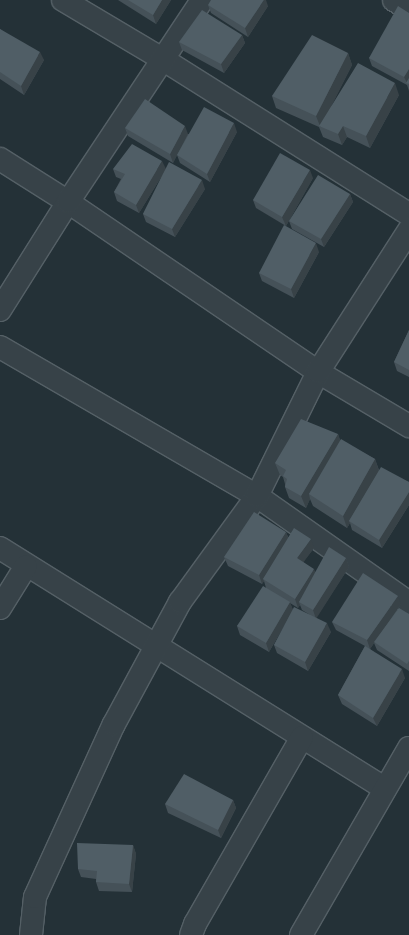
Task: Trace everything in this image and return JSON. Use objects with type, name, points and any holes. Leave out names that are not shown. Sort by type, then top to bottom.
[{"type":"street","points":[[63,0],[164,60],[409,214]]},
{"type":"street","points":[[0,310],[68,202],[164,60],[202,0]]},
{"type":"street","points":[[394,0],[409,10]]},
{"type":"street","points":[[0,159],[68,202],[318,372],[409,426]]},
{"type":"street","points":[[31,935],[35,897],[114,724],[180,602],[257,496],[318,372],[409,230]]},
{"type":"street","points":[[0,347],[257,496],[409,603]]},
{"type":"street","points":[[0,548],[26,566],[157,645],[385,790]]},
{"type":"street","points":[[0,608],[26,566]]},
{"type":"street","points":[[191,935],[195,924],[302,737]]},
{"type":"street","points":[[301,935],[409,748]]},
{"type":"building","points":[[128,0],[162,0],[153,15]]},
{"type":"building","points":[[211,0],[264,0],[245,28],[208,5]]},
{"type":"building","points":[[398,6],[409,13],[409,69],[404,77],[369,58]]},
{"type":"building","points":[[202,10],[242,35],[221,64],[179,42]]},
{"type":"building","points":[[0,29],[40,52],[21,86],[0,72]]},
{"type":"building","points":[[312,35],[348,53],[316,116],[272,96]]},
{"type":"building","points":[[358,63],[395,83],[366,136],[343,126],[338,134],[319,126]]},
{"type":"building","points":[[145,99],[185,126],[170,154],[125,128]]},
{"type":"building","points":[[204,107],[234,123],[207,174],[177,155]]},
{"type":"building","points":[[132,144],[162,161],[136,205],[114,192],[125,174],[113,169]]},
{"type":"building","points":[[280,153],[310,170],[282,217],[253,200]]},
{"type":"building","points":[[169,162],[202,180],[172,229],[143,214]]},
{"type":"building","points":[[318,175],[350,194],[321,239],[289,221]]},
{"type":"building","points":[[284,225],[316,243],[291,289],[259,273]]},
{"type":"building","points":[[409,330],[409,370],[394,362]]},
{"type":"building","points":[[301,419],[338,434],[301,496],[285,487],[287,479],[283,476],[286,470],[275,463]]},
{"type":"building","points":[[341,439],[375,459],[343,516],[309,494]]},
{"type":"building","points":[[381,467],[409,482],[409,492],[379,540],[349,521]]},
{"type":"building","points":[[254,512],[286,532],[259,575],[224,557]]},
{"type":"building","points":[[294,528],[311,539],[297,558],[314,569],[295,599],[263,579]]},
{"type":"building","points":[[329,547],[346,558],[313,610],[299,602]]},
{"type":"building","points":[[363,573],[398,596],[367,640],[332,622]]},
{"type":"building","points":[[263,586],[290,602],[266,643],[237,626]]},
{"type":"building","points":[[294,607],[327,623],[305,662],[274,645]]},
{"type":"building","points":[[399,608],[409,614],[409,661],[407,664],[374,642]]},
{"type":"building","points":[[365,646],[402,669],[373,718],[338,695]]},
{"type":"building","points":[[184,774],[233,800],[218,830],[165,804]]},
{"type":"building","points":[[77,843],[133,845],[129,884],[96,882],[97,871],[78,869]]}]
